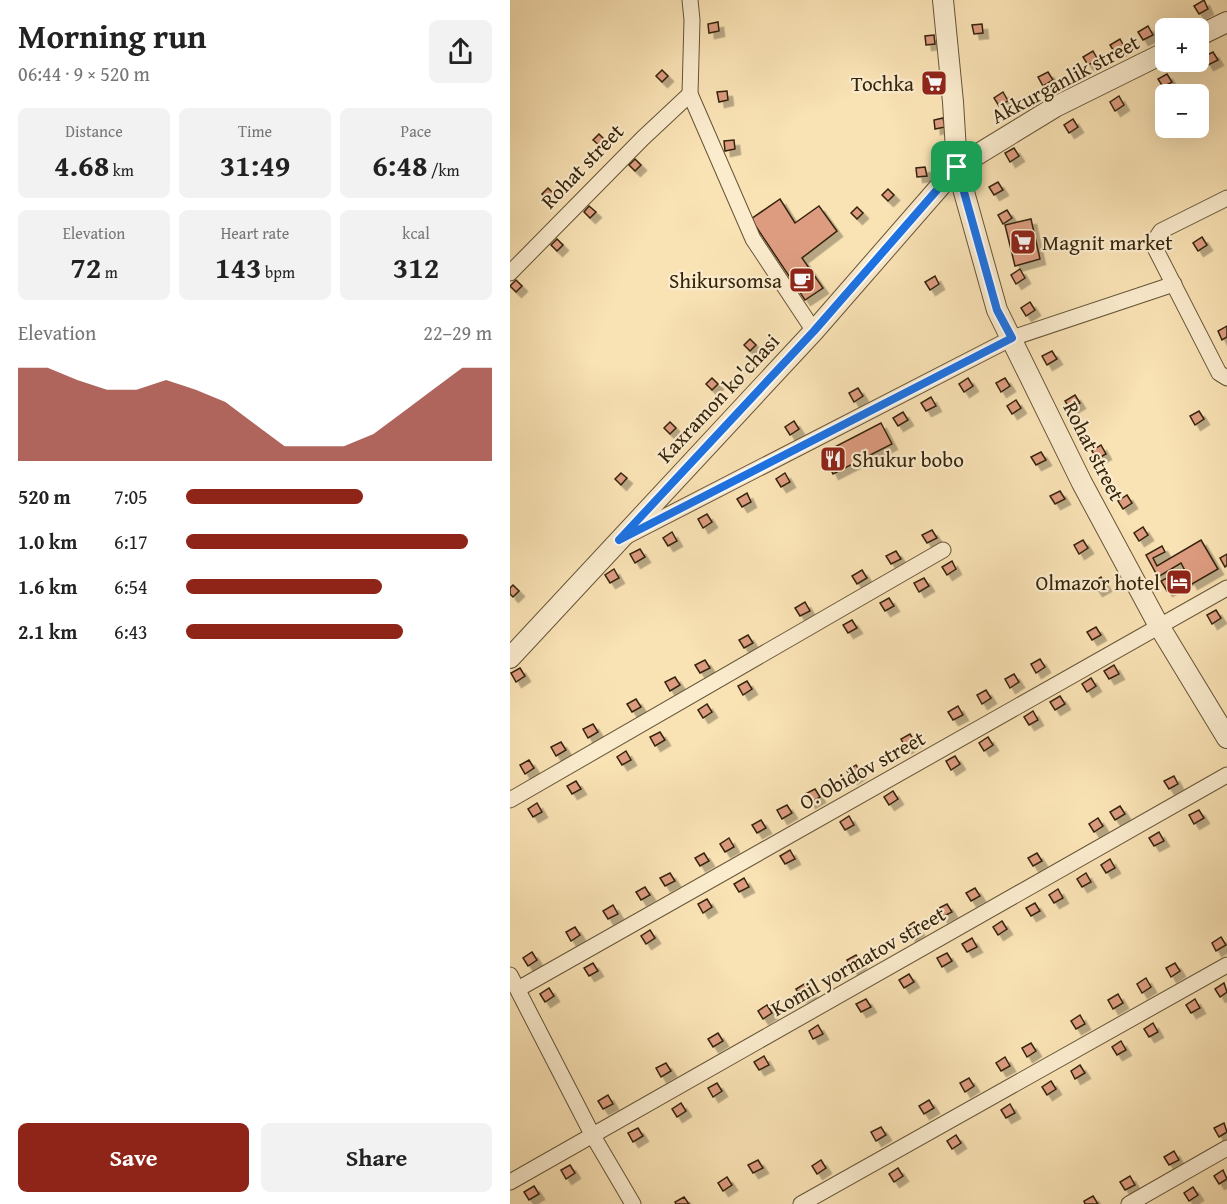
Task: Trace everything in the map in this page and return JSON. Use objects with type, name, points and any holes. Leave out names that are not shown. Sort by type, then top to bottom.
[{"type":"street","points":[[690,0],[692,20],[690,94],[753,239],[814,331]]},
{"type":"street","name":"Rohat street","points":[[943,0],[957,167],[997,310],[1082,483],[1159,626],[1227,738]]},
{"type":"street","points":[[1209,31],[1227,22]]},
{"type":"street","name":"Akkurganlik street","points":[[957,167],[1055,106],[1155,57]]},
{"type":"street","name":"Rohat street","points":[[510,273],[643,138],[690,94]]},
{"type":"street","name":"Kaxramon ko'chasi","points":[[510,658],[814,331],[957,167]]},
{"type":"street","points":[[1227,198],[1161,231],[1155,240],[1155,248],[1219,373],[1227,378]]},
{"type":"street","points":[[619,540],[1012,338],[1174,284]]},
{"type":"street","points":[[510,800],[943,550]]},
{"type":"street","name":"O. Obidov street","points":[[518,989],[1227,588]]},
{"type":"street","name":"Komil yormatov street","points":[[510,1182],[1227,776]]},
{"type":"street","points":[[801,1204],[1227,965]]},
{"type":"street","points":[[510,975],[593,1136],[633,1204]]},
{"type":"street","points":[[1129,1204],[1227,1148]]},
{"type":"building","points":[[1204,0],[1208,9],[1199,14],[1194,6]]},
{"type":"building","points":[[718,22],[719,31],[709,33],[708,24]]},
{"type":"building","points":[[982,24],[983,33],[974,34],[972,25]]},
{"type":"building","points":[[1148,26],[1153,35],[1143,40],[1138,32]]},
{"type":"building","points":[[934,35],[935,44],[926,45],[925,36]]},
{"type":"building","points":[[1120,39],[1125,48],[1115,53],[1110,45]]},
{"type":"building","points":[[1093,51],[1098,60],[1088,65],[1083,57]]},
{"type":"building","points":[[1213,52],[1218,60],[1209,64],[1209,54]]},
{"type":"building","points":[[662,70],[668,76],[662,82],[656,76]]},
{"type":"building","points":[[1048,72],[1053,80],[1043,86],[1038,77]]},
{"type":"building","points":[[1167,74],[1172,82],[1161,84],[1158,79]]},
{"type":"building","points":[[939,79],[940,88],[931,89],[930,80]]},
{"type":"building","points":[[727,91],[728,100],[719,102],[717,92]]},
{"type":"building","points":[[1003,92],[1008,101],[999,106],[994,98]]},
{"type":"building","points":[[1119,96],[1124,105],[1115,111],[1110,102]]},
{"type":"building","points":[[943,118],[945,127],[935,129],[934,120]]},
{"type":"building","points":[[1073,119],[1078,127],[1069,133],[1064,125]]},
{"type":"building","points":[[599,134],[605,140],[600,146],[593,140]]},
{"type":"building","points":[[734,140],[735,149],[725,151],[724,141]]},
{"type":"building","points":[[1014,148],[1019,156],[1010,162],[1005,153]]},
{"type":"building","points":[[635,159],[641,165],[635,171],[629,165]]},
{"type":"building","points":[[925,167],[927,176],[917,177],[916,168]]},
{"type":"building","points":[[998,182],[1003,190],[994,195],[989,187]]},
{"type":"building","points":[[548,188],[554,194],[548,200],[542,194]]},
{"type":"building","points":[[888,189],[894,195],[888,201],[882,195]]},
{"type":"building","points":[[780,199],[795,223],[819,206],[837,231],[802,258],[823,288],[805,300],[751,219]]},
{"type":"building","points":[[589,206],[596,212],[590,218],[584,212]]},
{"type":"building","points":[[857,207],[863,213],[857,219],[851,213]]},
{"type":"building","points":[[1007,210],[1012,218],[1003,224],[998,215]]},
{"type":"building","name":"Magnit market","points":[[1031,219],[1040,259],[1015,266],[1005,225]]},
{"type":"building","points":[[1202,237],[1207,245],[1198,251],[1193,243]]},
{"type":"building","points":[[557,239],[563,245],[557,251],[551,245]]},
{"type":"building","points":[[1020,269],[1025,278],[1016,284],[1011,275]]},
{"type":"building","points":[[935,276],[939,284],[930,290],[925,282]]},
{"type":"building","points":[[516,280],[522,286],[516,292],[510,286]]},
{"type":"building","points":[[1030,302],[1035,310],[1026,316],[1021,308]]},
{"type":"building","points":[[1227,326],[1227,337],[1222,340],[1218,331]]},
{"type":"building","points":[[750,339],[756,345],[750,351],[744,345]]},
{"type":"building","points":[[1052,351],[1057,359],[1047,365],[1042,356]]},
{"type":"building","points":[[712,378],[718,384],[712,390],[706,384]]},
{"type":"building","points":[[968,378],[973,386],[964,392],[959,384]]},
{"type":"building","points":[[1005,378],[1010,386],[1001,392],[996,383]]},
{"type":"building","points":[[858,388],[863,396],[854,402],[849,393]]},
{"type":"building","points":[[1075,395],[1080,403],[1070,409],[1065,401]]},
{"type":"building","points":[[931,397],[936,406],[926,411],[921,403]]},
{"type":"building","points":[[1016,400],[1021,408],[1012,414],[1007,406]]},
{"type":"building","points":[[1199,411],[1204,419],[1195,425],[1190,416]]},
{"type":"building","points":[[903,412],[908,420],[898,426],[893,418]]},
{"type":"building","points":[[794,421],[799,429],[790,435],[785,427]]},
{"type":"building","points":[[670,422],[676,428],[670,434],[664,428]]},
{"type":"building","points":[[881,423],[892,444],[833,474],[823,453]]},
{"type":"building","points":[[1101,445],[1106,454],[1097,459],[1092,451]]},
{"type":"building","points":[[1041,452],[1046,460],[1036,465],[1031,457]]},
{"type":"building","points":[[621,473],[627,478],[621,485],[615,479]]},
{"type":"building","points":[[785,473],[790,482],[781,487],[776,479]]},
{"type":"building","points":[[1060,491],[1065,499],[1055,504],[1050,496]]},
{"type":"building","points":[[747,493],[751,502],[742,507],[737,499]]},
{"type":"building","points":[[1127,495],[1132,503],[1123,509],[1118,501]]},
{"type":"building","points":[[707,514],[712,522],[703,528],[698,519]]},
{"type":"building","points":[[1143,527],[1148,535],[1139,541],[1134,533]]},
{"type":"building","points":[[932,530],[937,538],[927,543],[922,535]]},
{"type":"building","points":[[672,532],[677,541],[668,546],[663,538]]},
{"type":"building","points":[[1083,540],[1088,548],[1079,554],[1074,545]]},
{"type":"building","points":[[1201,540],[1218,569],[1192,584],[1181,563],[1158,577],[1146,555],[1162,546],[1165,552],[1153,558],[1157,566]]},
{"type":"building","points":[[640,549],[645,557],[635,563],[630,554]]},
{"type":"building","points":[[896,551],[901,559],[891,564],[886,556]]},
{"type":"building","points":[[1227,554],[1227,565],[1225,567],[1220,558]]},
{"type":"building","points":[[952,561],[956,569],[947,575],[942,567]]},
{"type":"building","points":[[614,569],[619,578],[610,583],[605,575]]},
{"type":"building","points":[[1184,569],[1189,579],[1167,591],[1161,581]]},
{"type":"building","points":[[862,570],[867,578],[857,584],[852,576]]},
{"type":"building","points":[[1101,577],[1106,586],[1097,591],[1092,583]]},
{"type":"building","points":[[924,578],[929,586],[919,592],[914,583]]},
{"type":"building","points":[[513,585],[519,591],[513,597],[510,594],[510,588]]},
{"type":"building","points":[[889,598],[894,606],[885,611],[880,603]]},
{"type":"building","points":[[805,602],[810,611],[800,616],[795,608]]},
{"type":"building","points":[[1216,610],[1221,618],[1212,624],[1207,615]]},
{"type":"building","points":[[852,620],[857,628],[848,633],[843,625]]},
{"type":"building","points":[[1096,627],[1101,635],[1092,640],[1087,632]]},
{"type":"building","points":[[748,635],[753,643],[744,648],[739,640]]},
{"type":"building","points":[[1040,659],[1045,667],[1036,673],[1031,664]]},
{"type":"building","points":[[705,660],[710,668],[700,673],[695,665]]},
{"type":"building","points":[[1114,665],[1119,674],[1109,679],[1104,671]]},
{"type":"building","points":[[520,668],[525,676],[516,682],[511,673]]},
{"type":"building","points":[[1014,674],[1019,682],[1010,688],[1005,679]]},
{"type":"building","points":[[675,677],[680,685],[670,691],[665,682]]},
{"type":"building","points":[[1091,678],[1096,686],[1087,692],[1082,684]]},
{"type":"building","points":[[747,681],[752,689],[743,695],[738,686]]},
{"type":"building","points":[[986,690],[991,698],[982,704],[977,695]]},
{"type":"building","points":[[1060,696],[1065,704],[1055,710],[1050,702]]},
{"type":"building","points":[[636,699],[641,707],[632,712],[627,704]]},
{"type":"building","points":[[707,704],[712,712],[703,718],[698,710]]},
{"type":"building","points":[[958,706],[963,715],[953,720],[948,712]]},
{"type":"building","points":[[1033,711],[1038,720],[1029,725],[1024,717]]},
{"type":"building","points":[[593,724],[598,732],[588,738],[583,729]]},
{"type":"building","points":[[660,732],[665,740],[655,746],[650,737]]},
{"type":"building","points":[[910,734],[915,742],[906,748],[901,739]]},
{"type":"building","points":[[988,737],[993,745],[984,751],[979,743]]},
{"type":"building","points":[[561,742],[566,750],[556,756],[551,747]]},
{"type":"building","points":[[626,751],[631,760],[622,765],[617,757]]},
{"type":"building","points":[[955,756],[960,764],[951,770],[946,761]]},
{"type":"building","points":[[529,760],[534,768],[525,774],[520,765]]},
{"type":"building","points":[[856,765],[861,773],[852,779],[847,771]]},
{"type":"building","points":[[1174,776],[1178,784],[1169,789],[1164,781]]},
{"type":"building","points":[[576,781],[581,789],[572,794],[567,786]]},
{"type":"building","points":[[815,789],[820,797],[810,803],[805,794]]},
{"type":"building","points":[[893,791],[898,799],[889,805],[884,797]]},
{"type":"building","points":[[537,803],[542,812],[533,817],[528,809]]},
{"type":"building","points":[[787,805],[792,813],[782,819],[777,810]]},
{"type":"building","points":[[1120,806],[1125,814],[1115,820],[1110,812]]},
{"type":"building","points":[[1199,810],[1204,818],[1194,824],[1189,815]]},
{"type":"building","points":[[849,816],[854,825],[845,830],[840,822]]},
{"type":"building","points":[[1098,818],[1103,826],[1094,832],[1089,824]]},
{"type":"building","points":[[761,820],[766,828],[757,833],[752,825]]},
{"type":"building","points":[[1159,832],[1164,841],[1154,846],[1149,838]]},
{"type":"building","points":[[729,838],[734,847],[725,852],[720,844]]},
{"type":"building","points":[[790,850],[795,859],[785,864],[780,856]]},
{"type":"building","points":[[704,853],[709,861],[700,866],[695,858]]},
{"type":"building","points":[[1037,853],[1042,861],[1033,866],[1028,858]]},
{"type":"building","points":[[1110,859],[1115,868],[1106,873],[1101,865]]},
{"type":"building","points":[[670,873],[675,881],[665,886],[660,878]]},
{"type":"building","points":[[1086,873],[1091,882],[1082,887],[1077,879]]},
{"type":"building","points":[[744,878],[749,887],[739,892],[734,884]]},
{"type":"building","points":[[645,887],[650,895],[641,900],[636,892]]},
{"type":"building","points":[[975,888],[980,896],[971,901],[966,893]]},
{"type":"building","points":[[1058,889],[1063,898],[1054,903],[1049,895]]},
{"type":"building","points":[[707,899],[712,907],[703,913],[698,904]]},
{"type":"building","points":[[1035,903],[1040,911],[1031,916],[1026,908]]},
{"type":"building","points":[[947,904],[952,912],[942,917],[937,909]]},
{"type":"building","points":[[613,905],[618,914],[608,919],[603,911]]},
{"type":"building","points":[[1002,921],[1007,929],[998,935],[993,927]]},
{"type":"building","points":[[914,922],[919,930],[910,936],[905,928]]},
{"type":"building","points":[[575,927],[580,935],[571,941],[566,932]]},
{"type":"building","points":[[650,930],[655,938],[646,944],[641,936]]},
{"type":"building","points":[[1221,937],[1226,945],[1216,951],[1212,943]]},
{"type":"building","points":[[972,938],[977,947],[967,952],[962,944]]},
{"type":"building","points":[[532,952],[537,960],[528,966],[523,958]]},
{"type":"building","points":[[947,953],[952,961],[942,967],[937,958]]},
{"type":"building","points":[[856,955],[861,963],[852,969],[847,960]]},
{"type":"building","points":[[593,963],[598,971],[589,976],[584,968]]},
{"type":"building","points":[[1175,963],[1180,971],[1171,977],[1166,968]]},
{"type":"building","points":[[909,974],[914,982],[904,988],[899,980]]},
{"type":"building","points":[[1146,978],[1151,987],[1142,993],[1137,984]]},
{"type":"building","points":[[806,983],[811,992],[801,997],[796,989]]},
{"type":"building","points":[[1224,983],[1227,992],[1220,997],[1215,989]]},
{"type":"building","points":[[549,988],[554,996],[545,1002],[540,994]]},
{"type":"building","points":[[1118,994],[1123,1003],[1113,1009],[1108,1000]]},
{"type":"building","points":[[866,999],[871,1007],[861,1012],[856,1004]]},
{"type":"building","points":[[1195,999],[1200,1008],[1191,1013],[1186,1005]]},
{"type":"building","points":[[767,1005],[772,1013],[763,1019],[758,1011]]},
{"type":"building","points":[[1080,1015],[1085,1024],[1076,1029],[1071,1021]]},
{"type":"building","points":[[1153,1023],[1158,1032],[1149,1037],[1144,1029]]},
{"type":"building","points":[[818,1025],[823,1034],[813,1039],[809,1031]]},
{"type":"building","points":[[718,1033],[723,1041],[713,1047],[708,1039]]},
{"type":"building","points":[[1121,1041],[1126,1050],[1117,1055],[1112,1047]]},
{"type":"building","points":[[1031,1043],[1036,1051],[1027,1057],[1022,1048]]},
{"type":"building","points":[[764,1056],[769,1065],[759,1070],[754,1062]]},
{"type":"building","points":[[1005,1057],[1010,1066],[1001,1071],[996,1063]]},
{"type":"building","points":[[666,1063],[671,1071],[661,1077],[656,1068]]},
{"type":"building","points":[[1080,1065],[1085,1073],[1075,1079],[1071,1071]]},
{"type":"building","points":[[969,1078],[974,1086],[965,1092],[960,1083]]},
{"type":"building","points":[[1051,1081],[1056,1089],[1047,1095],[1042,1087]]},
{"type":"building","points":[[717,1083],[722,1091],[713,1097],[708,1088]]},
{"type":"building","points":[[608,1095],[613,1104],[603,1109],[598,1101]]},
{"type":"building","points":[[929,1100],[934,1108],[924,1114],[919,1106]]},
{"type":"building","points":[[681,1103],[686,1111],[677,1117],[672,1109]]},
{"type":"building","points":[[1010,1104],[1015,1113],[1006,1118],[1001,1110]]},
{"type":"building","points":[[1224,1123],[1227,1132],[1219,1137],[1214,1128]]},
{"type":"building","points":[[881,1127],[886,1135],[876,1141],[871,1132]]},
{"type":"building","points":[[638,1128],[643,1136],[633,1142],[628,1133]]},
{"type":"building","points":[[956,1135],[961,1143],[952,1149],[947,1141]]},
{"type":"building","points":[[1174,1151],[1179,1160],[1169,1165],[1164,1157]]},
{"type":"building","points":[[758,1160],[763,1168],[753,1173],[748,1165]]},
{"type":"building","points":[[821,1160],[826,1168],[817,1174],[812,1166]]},
{"type":"building","points":[[570,1165],[575,1173],[566,1179],[561,1170]]},
{"type":"building","points":[[898,1168],[903,1176],[894,1182],[889,1174]]},
{"type":"building","points":[[1223,1170],[1227,1179],[1219,1184],[1214,1176]]},
{"type":"building","points":[[1130,1176],[1135,1185],[1125,1190],[1120,1182]]},
{"type":"building","points":[[727,1177],[732,1185],[723,1191],[718,1183]]},
{"type":"building","points":[[534,1186],[539,1194],[529,1200],[524,1192]]},
{"type":"building","points":[[1193,1187],[1198,1195],[1189,1201],[1184,1193]]},
{"type":"building","points":[[1093,1196],[1098,1204],[1085,1204],[1084,1201]]},
{"type":"building","points":[[684,1197],[689,1204],[676,1204],[675,1202]]},
{"type":"place","name":"Tochka","points":[[934,83]]},
{"type":"place","name":"Magnit market","points":[[1023,242]]},
{"type":"place","name":"Shikursomsa","points":[[802,280]]},
{"type":"place","name":"Shukur bobo","points":[[833,459]]},
{"type":"place","name":"Olmazor hotel","points":[[1179,582]]},
{"type":"route","points":[[957,167],[997,310],[1012,338],[619,540],[814,331],[957,167]]}]
